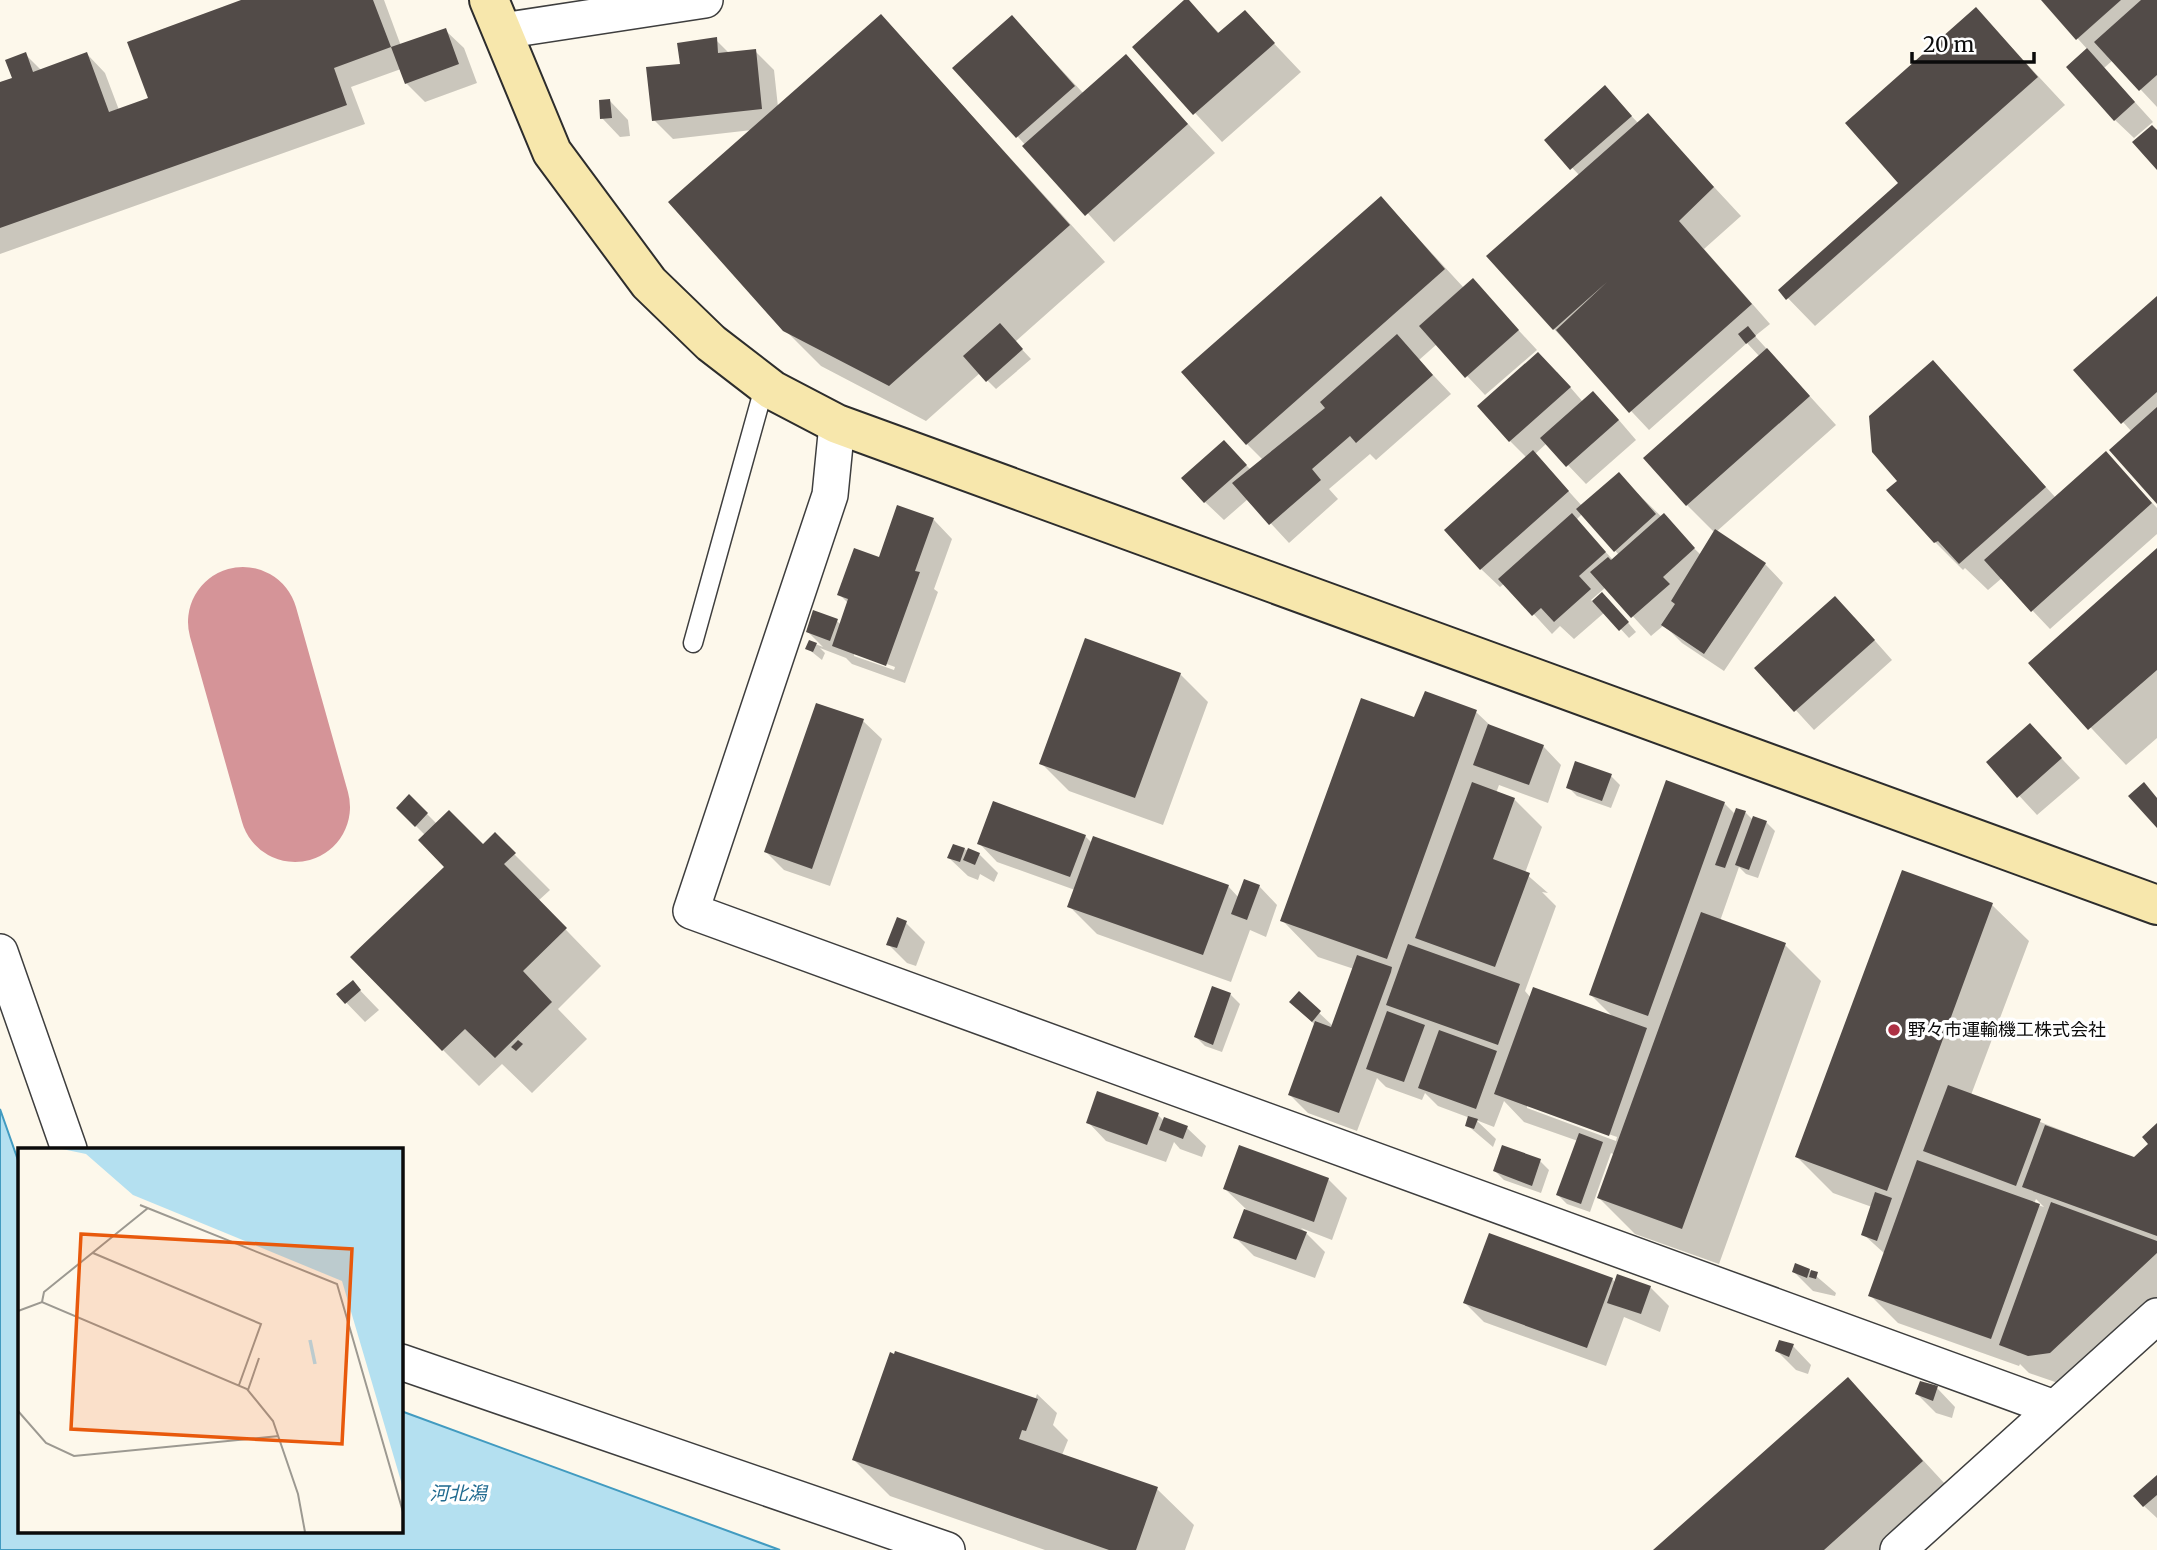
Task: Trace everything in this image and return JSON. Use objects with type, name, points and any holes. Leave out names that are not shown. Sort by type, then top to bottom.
[{"type":"street","points":[[705,0],[495,15],[552,152],[584,200],[649,283],[711,343],[765,384],[837,424],[2157,905]]},
{"type":"street","points":[[837,424],[830,495],[691,911],[2054,1408]]},
{"type":"street","points":[[0,952],[69,1148]]},
{"type":"street","points":[[1898,1550],[2157,1317]]},
{"type":"street","points":[[402,1362],[947,1550]]},
{"type":"lane","points":[[693,643],[765,384]]},
{"type":"water","name":"河北潟","points":[[0,1109],[18,1160],[18,1532],[402,1532],[402,1411],[780,1550],[0,1550]]},
{"type":"building","points":[[241,0],[373,0],[391,47],[334,68],[347,105],[0,228],[0,82],[12,78],[5,60],[26,52],[33,72],[87,52],[109,112],[148,98],[127,42]]},
{"type":"building","points":[[1184,0],[1189,0],[1218,33],[1245,10],[1275,43],[1193,115],[1132,47]]},
{"type":"building","points":[[2041,0],[2121,0],[2076,40]]},
{"type":"building","points":[[2141,0],[2157,0],[2157,75],[2139,91],[2094,42]]},
{"type":"building","points":[[1976,7],[2038,77],[1786,300],[1778,290],[1898,183],[1845,123]]},
{"type":"building","points":[[881,14],[1070,225],[889,386],[783,331],[668,202]]},
{"type":"building","points":[[1012,15],[1075,86],[1016,138],[952,68]]},
{"type":"building","points":[[446,28],[459,64],[405,84],[391,47]]},
{"type":"building","points":[[717,37],[718,53],[756,49],[762,109],[652,121],[646,67],[680,64],[677,43]]},
{"type":"building","points":[[2087,48],[2135,102],[2114,121],[2066,67]]},
{"type":"building","points":[[1126,54],[1188,124],[1085,216],[1022,146]]},
{"type":"building","points":[[1605,85],[1632,116],[1570,170],[1544,140]]},
{"type":"building","points":[[610,99],[612,118],[600,119],[599,100]]},
{"type":"building","points":[[1648,113],[1714,187],[1679,221],[1752,304],[1629,413],[1556,330],[1607,282],[1553,330],[1486,256]]},
{"type":"building","points":[[2152,125],[2157,130],[2157,170],[2132,142]]},
{"type":"building","points":[[1381,196],[1445,269],[1246,445],[1181,372]]},
{"type":"building","points":[[1473,278],[1519,330],[1465,378],[1419,326]]},
{"type":"building","points":[[2157,296],[2157,392],[2121,424],[2073,370]]},
{"type":"building","points":[[1000,323],[1023,349],[986,382],[963,356]]},
{"type":"building","points":[[1748,326],[1756,336],[1746,344],[1738,334]]},
{"type":"building","points":[[1397,334],[1433,375],[1356,443],[1350,436],[1312,469],[1321,480],[1269,525],[1232,483],[1325,408],[1320,402]]},
{"type":"building","points":[[1767,348],[1810,396],[1686,506],[1643,458]]},
{"type":"building","points":[[1538,352],[1571,387],[1509,442],[1477,406]]},
{"type":"building","points":[[1933,360],[2046,487],[1959,564],[1938,541],[1934,543],[1886,490],[1897,481],[1872,452],[1869,416]]},
{"type":"building","points":[[1593,391],[1619,420],[1566,467],[1540,438]]},
{"type":"building","points":[[2157,407],[2157,504],[2109,450]]},
{"type":"building","points":[[1224,440],[1247,465],[1204,503],[1181,478]]},
{"type":"building","points":[[1533,450],[1569,491],[1480,570],[1444,530]]},
{"type":"building","points":[[2106,451],[2152,503],[2031,612],[1984,560]]},
{"type":"building","points":[[1619,472],[1656,514],[1614,552],[1576,509]]},
{"type":"building","points":[[897,505],[934,518],[915,571],[920,572],[886,666],[832,646],[848,599],[837,595],[854,548],[879,557]]},
{"type":"building","points":[[1572,513],[1606,552],[1579,576],[1591,589],[1554,622],[1541,608],[1532,616],[1498,579]]},
{"type":"building","points":[[1664,513],[1695,548],[1663,577],[1670,584],[1631,618],[1590,572],[1608,557],[1611,560]]},
{"type":"building","points":[[1715,529],[1766,563],[1704,654],[1661,625],[1675,604],[1671,601]]},
{"type":"building","points":[[2157,548],[2157,670],[2088,730],[2028,663]]},
{"type":"building","points":[[1602,592],[1629,622],[1619,631],[1592,601]]},
{"type":"building","points":[[1835,596],[1875,640],[1794,712],[1754,668]]},
{"type":"building","points":[[813,610],[838,619],[830,641],[806,632]]},
{"type":"building","points":[[1085,638],[1181,673],[1135,798],[1039,764]]},
{"type":"building","points":[[809,640],[817,643],[813,652],[805,649]]},
{"type":"building","points":[[1425,691],[1477,710],[1387,959],[1280,921],[1361,698],[1414,717]]},
{"type":"building","points":[[816,703],[864,719],[812,869],[764,852]]},
{"type":"building","points":[[2030,723],[2062,758],[2017,798],[1986,762]]},
{"type":"building","points":[[1488,724],[1544,745],[1529,785],[1473,765]]},
{"type":"building","points":[[1575,761],[1612,774],[1602,801],[1566,788]]},
{"type":"building","points":[[1666,780],[1725,802],[1648,1016],[1589,995]]},
{"type":"building","points":[[1472,782],[1515,798],[1493,859],[1530,873],[1495,967],[1415,938]]},
{"type":"building","points":[[2144,782],[2157,798],[2157,828],[2128,796]]},
{"type":"building","points":[[409,794],[428,813],[415,827],[396,808]]},
{"type":"building","points":[[993,801],[1086,835],[1070,877],[977,844]]},
{"type":"building","points":[[1736,808],[1746,811],[1725,868],[1715,865]]},
{"type":"building","points":[[449,810],[483,844],[495,832],[516,853],[504,864],[567,928],[523,971],[552,1002],[495,1058],[465,1029],[442,1051],[350,957],[444,867],[418,840]]},
{"type":"building","points":[[1753,816],[1767,821],[1749,870],[1735,865]]},
{"type":"building","points":[[1093,836],[1229,885],[1203,955],[1067,907]]},
{"type":"building","points":[[953,844],[965,848],[960,862],[947,858]]},
{"type":"building","points":[[968,848],[980,853],[975,865],[963,860]]},
{"type":"building","name":"野々市運輸機工株式会社","points":[[1902,870],[1993,903],[1887,1191],[1795,1157]]},
{"type":"building","points":[[1244,879],[1260,885],[1247,920],[1231,914]]},
{"type":"building","points":[[1701,912],[1786,943],[1682,1229],[1597,1198]]},
{"type":"building","points":[[897,917],[907,921],[897,948],[886,945]]},
{"type":"building","points":[[1408,944],[1520,984],[1498,1045],[1386,1005]]},
{"type":"building","points":[[1357,955],[1392,967],[1339,1113],[1288,1095],[1315,1021],[1331,1027]]},
{"type":"building","points":[[353,980],[361,990],[345,1004],[336,994]]},
{"type":"building","points":[[1212,986],[1231,993],[1213,1045],[1194,1037]]},
{"type":"building","points":[[1533,987],[1647,1028],[1609,1136],[1494,1094]]},
{"type":"building","points":[[1299,991],[1321,1011],[1312,1022],[1289,1002]]},
{"type":"building","points":[[1387,1011],[1425,1025],[1404,1082],[1366,1069]]},
{"type":"building","points":[[1439,1030],[1497,1051],[1476,1109],[1418,1088]]},
{"type":"building","points":[[518,1040],[523,1044],[516,1051],[511,1047]]},
{"type":"building","points":[[1948,1085],[2041,1119],[2016,1186],[1923,1151]]},
{"type":"building","points":[[1097,1091],[1159,1113],[1147,1145],[1086,1123]]},
{"type":"building","points":[[1468,1116],[1478,1119],[1474,1129],[1465,1126]]},
{"type":"building","points":[[1164,1117],[1188,1126],[1183,1139],[1159,1130]]},
{"type":"building","points":[[2157,1123],[2157,1236],[2022,1187],[2045,1125],[2134,1157],[2148,1144],[2142,1137]]},
{"type":"building","points":[[1579,1133],[1603,1142],[1581,1204],[1556,1195]]},
{"type":"building","points":[[1239,1145],[1329,1178],[1314,1222],[1223,1189]]},
{"type":"building","points":[[1502,1145],[1541,1159],[1532,1186],[1493,1171]]},
{"type":"building","points":[[1917,1160],[2040,1204],[1991,1339],[1868,1296]]},
{"type":"building","points":[[1875,1192],[1892,1198],[1877,1241],[1861,1235]]},
{"type":"building","points":[[2051,1202],[2157,1241],[2157,1253],[2050,1353],[2028,1356],[1999,1345]]},
{"type":"building","points":[[1244,1209],[1307,1232],[1296,1260],[1233,1238]]},
{"type":"building","points":[[1489,1233],[1613,1278],[1587,1348],[1463,1303]]},
{"type":"building","points":[[1795,1263],[1810,1269],[1807,1278],[1792,1272]]},
{"type":"building","points":[[1811,1270],[1818,1272],[1816,1279],[1809,1277]]},
{"type":"building","points":[[1617,1274],[1651,1286],[1641,1314],[1607,1303]]},
{"type":"building","points":[[1779,1340],[1794,1344],[1789,1357],[1775,1351]]},
{"type":"building","points":[[895,1351],[1038,1399],[1026,1431],[1022,1430],[1019,1439],[1158,1487],[1136,1550],[1109,1550],[852,1460],[890,1352],[894,1354]]},
{"type":"building","points":[[1848,1377],[1923,1461],[1824,1550],[1653,1550]]},
{"type":"building","points":[[1920,1381],[1938,1386],[1933,1401],[1915,1394]]},
{"type":"building","points":[[2157,1475],[2157,1495],[2143,1507],[2133,1496]]},
{"type":"taxiway","points":[[243,622],[295,807]]},
{"type":"place","name":"野々市運輸機工株式会社","points":[[1894,1030]]}]
